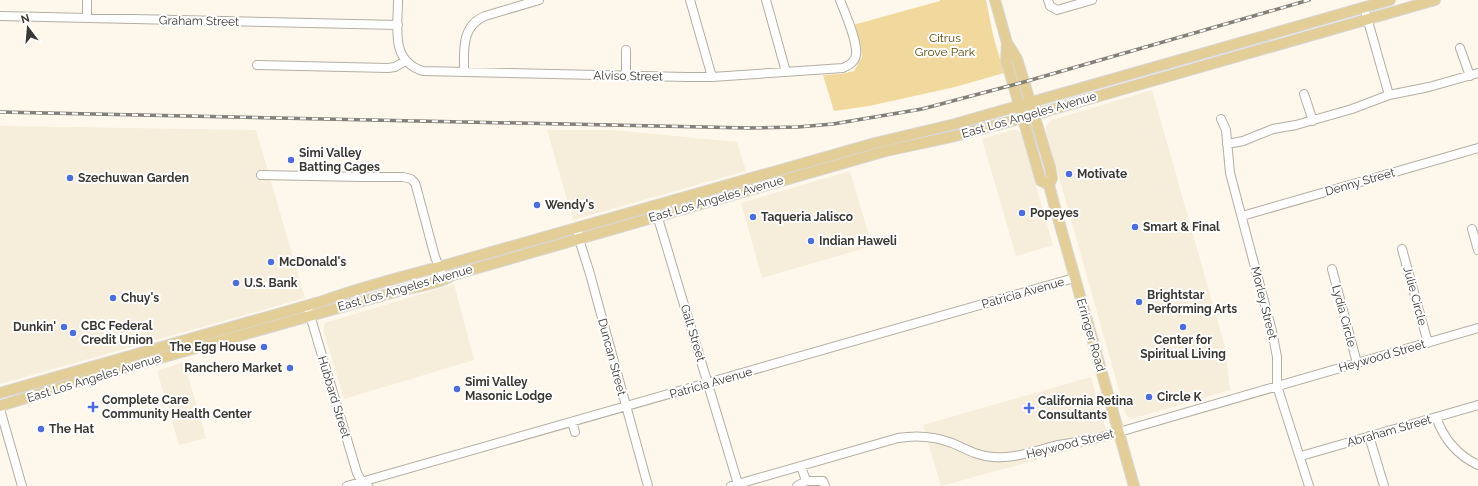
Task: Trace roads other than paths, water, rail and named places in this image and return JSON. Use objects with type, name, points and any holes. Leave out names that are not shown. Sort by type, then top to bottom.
[{"type":"main road","name":"Erringer Road","points":[[995,0],[1007,43],[1017,59],[1031,103],[1052,178],[1049,185],[1074,278],[1134,486]]},
{"type":"main road","name":"East Los Angeles Avenue","points":[[0,408],[159,359],[308,310],[358,289],[875,143],[955,124],[1031,103],[1390,0]]},
{"type":"main road","name":"East Los Angeles Avenue","points":[[0,393],[152,349],[308,310],[445,280],[453,275],[657,216],[881,153],[951,137],[1022,118],[1435,0]]},
{"type":"main road","name":"Erringer Road","points":[[1007,43],[1006,61],[1022,118],[1041,182],[1049,185]]},
{"type":"main road","points":[[152,349],[159,359]]},
{"type":"street","points":[[87,0],[87,18]]},
{"type":"street","points":[[257,65],[395,67],[405,61],[399,47],[398,0]]},
{"type":"street","points":[[464,72],[465,42],[471,25],[485,16],[539,0]]},
{"type":"street","points":[[690,0],[712,77]]},
{"type":"street","points":[[766,0],[786,72]]},
{"type":"street","name":"Alviso Street","points":[[405,61],[416,69],[423,71],[626,76],[712,77],[843,68],[852,63],[856,55],[855,44],[840,0]]},
{"type":"street","points":[[1048,0],[1050,6],[1061,9],[1092,0]]},
{"type":"street","points":[[1364,8],[1389,94]]},
{"type":"street","name":"Graham Street","points":[[0,16],[398,25]]},
{"type":"street","points":[[1460,48],[1470,76]]},
{"type":"street","points":[[626,50],[626,76]]},
{"type":"street","points":[[1226,144],[1243,141],[1272,129],[1313,121],[1352,109],[1389,94],[1430,87],[1478,73]]},
{"type":"street","points":[[1304,94],[1313,121]]},
{"type":"street","name":"Morley Street","points":[[1222,119],[1226,130],[1226,144],[1230,173],[1272,331],[1277,357],[1277,386],[1301,456],[1309,486]]},
{"type":"street","name":"Denny Street","points":[[1242,216],[1478,148]]},
{"type":"street","points":[[261,175],[403,177],[411,179],[415,183],[439,267],[445,280]]},
{"type":"street","name":"Galt Street","points":[[654,205],[708,384],[734,485]]},
{"type":"street","name":"Duncan Street","points":[[578,228],[579,239],[648,486]]},
{"type":"street","points":[[1472,229],[1478,250]]},
{"type":"street","name":"Julie Circle","points":[[1402,249],[1428,343]]},
{"type":"street","name":"Lydia Circle","points":[[1332,269],[1357,363]]},
{"type":"street","name":"Patricia Avenue","points":[[347,486],[365,484],[626,406],[708,384],[1074,278]]},
{"type":"street","name":"Hubbard Street","points":[[308,310],[357,473],[365,484]]},
{"type":"street","name":"Heywood Street","points":[[734,485],[898,438],[911,436],[937,439],[952,443],[978,454],[1004,458],[1021,456],[1060,445],[1089,440],[1119,432],[1478,328]]},
{"type":"street","name":"Abraham Street","points":[[1301,456],[1478,405]]},
{"type":"street","points":[[0,408],[22,486]]},
{"type":"street","points":[[1436,417],[1445,437],[1451,445],[1460,454],[1478,465]]},
{"type":"street","points":[[572,422],[575,432]]},
{"type":"street","points":[[1369,436],[1384,486]]},
{"type":"street","points":[[801,466],[806,481]]},
{"type":"street","points":[[797,486],[806,481],[823,481],[825,486]]},
{"type":"railway","points":[[0,112],[749,128],[798,127],[833,124],[922,109],[1024,82],[1309,0]]},
{"type":"place","name":"Simi Valley Batting Cages","points":[[291,160]]},
{"type":"place","name":"Motivate","points":[[1069,174]]},
{"type":"place","name":"Szechuwan Garden","points":[[70,178]]},
{"type":"place","name":"Wendy's","points":[[537,205]]},
{"type":"place","name":"Popeyes","points":[[1022,213]]},
{"type":"place","name":"Taqueria Jalisco","points":[[753,217]]},
{"type":"place","name":"Smart & Final","points":[[1135,227]]},
{"type":"place","name":"Indian Haweli","points":[[811,241]]},
{"type":"place","name":"McDonald's","points":[[271,262]]},
{"type":"place","name":"U.S. Bank","points":[[236,283]]},
{"type":"place","name":"Chuy's","points":[[113,298]]},
{"type":"place","name":"Brightstar Performing Arts","points":[[1139,302]]},
{"type":"place","name":"Dunkin'","points":[[64,327]]},
{"type":"place","name":"Center for Spiritual Living","points":[[1183,327]]},
{"type":"place","name":"CBC Federal Credit Union","points":[[73,333]]},
{"type":"place","name":"The Egg House","points":[[264,347]]},
{"type":"place","name":"Ranchero Market","points":[[290,368]]},
{"type":"place","name":"Simi Valley Masonic Lodge","points":[[457,389]]},
{"type":"place","name":"Circle K","points":[[1149,397]]},
{"type":"place","name":"Complete Care Community Health Center","points":[[93,407]]},
{"type":"place","name":"California Retina Consultants","points":[[1029,408]]},
{"type":"place","name":"The Hat","points":[[41,429]]},
{"type":"park label","name":"Citrus Grove Park","points":[[945,45]]}]
